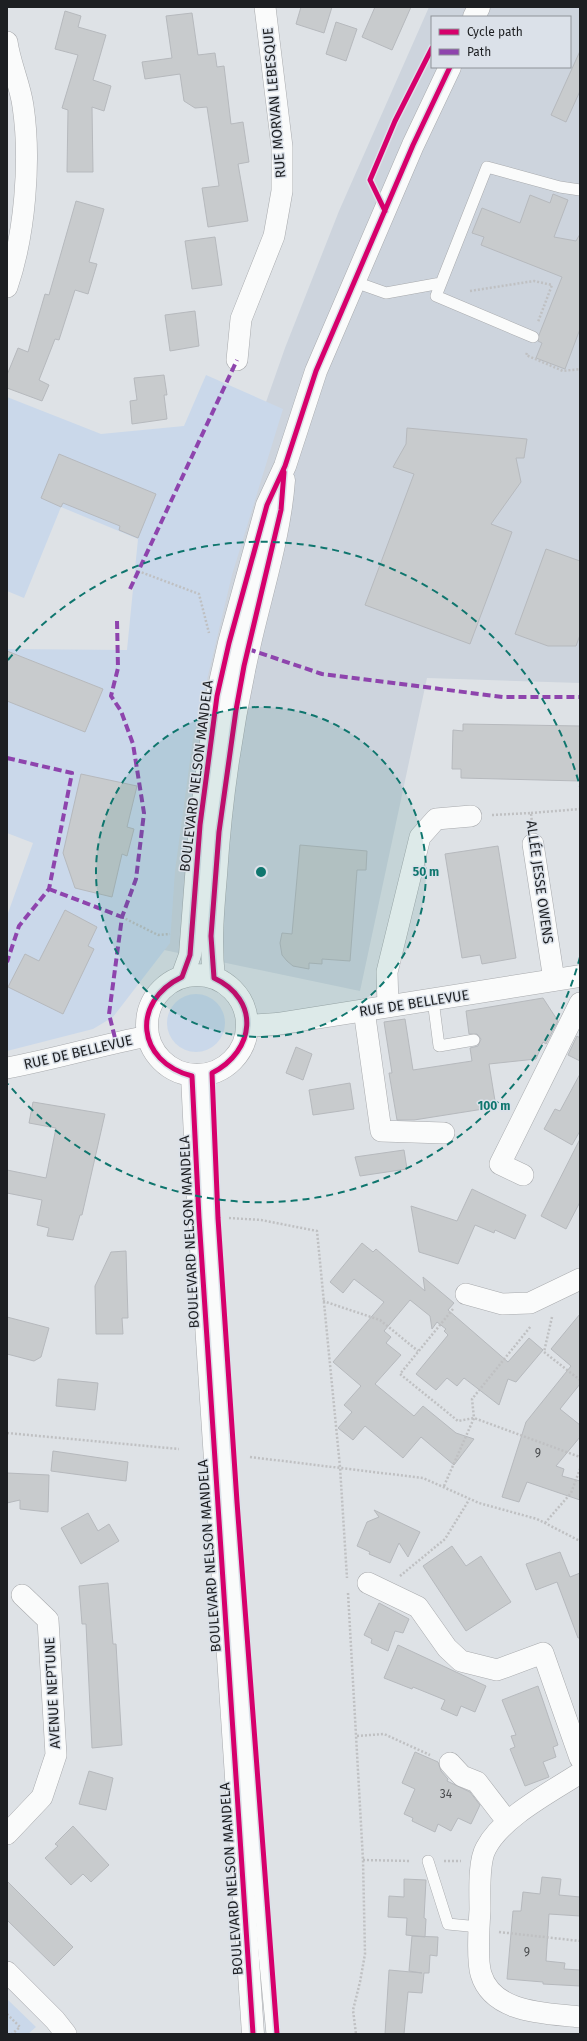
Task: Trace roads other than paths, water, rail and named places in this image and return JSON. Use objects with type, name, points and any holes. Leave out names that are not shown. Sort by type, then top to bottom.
[{"type":"street","name":"RUE MORVAN LEBESQUE","points":[[237,360],[241,319],[274,236],[282,191],[282,146],[265,7]]},
{"type":"street","points":[[474,16],[479,7]]},
{"type":"street","points":[[7,42],[23,104],[28,145],[20,229],[7,287]]},
{"type":"street","name":"BOULEVARD NELSON MANDELA","points":[[182,977],[190,955],[194,887],[217,696],[229,643],[267,505],[285,466],[316,371],[413,145],[450,68]]},
{"type":"street","name":"BOULEVARD NELSON MANDELA","points":[[214,978],[211,936],[220,824],[244,666],[281,510],[285,466]]},
{"type":"street","points":[[388,1006],[387,972],[420,837],[436,819],[471,816]]},
{"type":"street","name":"ALLÉE JESSE OWENS","points":[[533,844],[554,980]]},
{"type":"street","points":[[198,975],[214,978],[229,987],[240,1000],[246,1017],[247,1026],[241,1047],[235,1057],[225,1066],[200,1075],[178,1071],[162,1060],[151,1045],[148,1036],[147,1021],[150,1007],[158,994],[168,984],[182,977],[198,975]]},
{"type":"street","name":"RUE DE BELLEVUE","points":[[247,1026],[277,1024],[580,976]]},
{"type":"street","points":[[523,1175],[500,1164],[580,1003]]},
{"type":"street","points":[[364,1010],[381,1131],[444,1133]]},
{"type":"street","name":"RUE DE BELLEVUE","points":[[7,1068],[50,1060],[116,1042],[148,1036]]},
{"type":"street","name":"BOULEVARD NELSON MANDELA","points":[[200,1075],[200,1242],[253,2034]]},
{"type":"street","points":[[466,1294],[502,1304],[530,1303],[558,1291],[580,1279]]},
{"type":"street","points":[[377,1586],[418,1607],[447,1648],[461,1661],[498,1670],[543,1653],[580,1758]]},
{"type":"street","name":"AVENUE NEPTUNE","points":[[7,1834],[42,1797],[56,1756],[48,1620],[22,1595]]},
{"type":"street","points":[[450,1763],[462,1776],[477,1782],[507,1821]]},
{"type":"street","points":[[580,1773],[507,1821],[485,1848],[482,1861],[479,1928],[480,1973],[487,1988],[500,2000],[527,2011],[580,2017]]},
{"type":"street","points":[[7,1972],[55,2020],[66,2034]]},
{"type":"lane","points":[[533,337],[436,296],[486,167],[560,187],[580,190]]},
{"type":"lane","points":[[355,282],[386,293],[441,283]]},
{"type":"lane","points":[[433,1000],[440,1046],[474,1040]]},
{"type":"lane","points":[[200,1075],[213,1218],[232,1526],[263,1943],[272,2034]]},
{"type":"lane","points":[[428,1861],[448,1924],[479,1928]]}]
